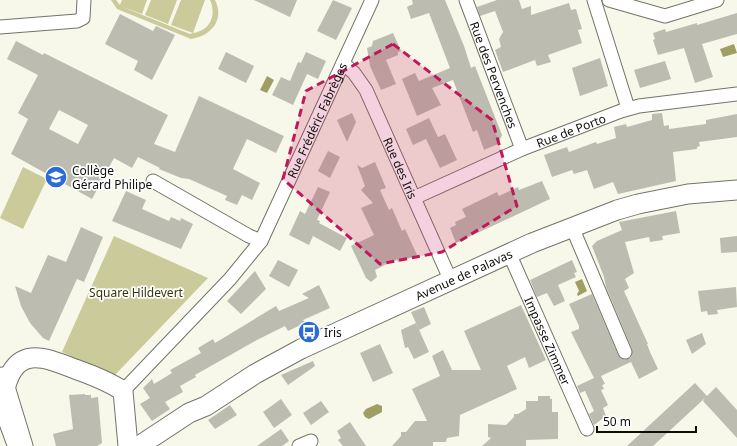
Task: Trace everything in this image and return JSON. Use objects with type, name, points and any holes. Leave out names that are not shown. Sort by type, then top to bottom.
[{"type":"main road","name":"Avenue de Palavas","points":[[139,446],[189,413],[206,406],[255,374],[300,349],[450,279],[572,226],[638,204],[688,194],[737,190]]},
{"type":"main road","points":[[3,398],[9,376],[15,366],[22,361],[36,357],[51,360],[109,382],[123,391],[128,446]]},
{"type":"main road","points":[[0,368],[3,398],[23,446]]},
{"type":"main road","name":"Avenue de Palavas","points":[[163,446],[192,424],[206,406]]},
{"type":"street","points":[[0,27],[77,21],[83,18],[84,0]]},
{"type":"street","name":"Rue Frédéric Fabrèges","points":[[123,391],[230,279],[261,241],[372,0]]},
{"type":"street","name":"Rue des Pervenches","points":[[466,0],[522,149]]},
{"type":"street","points":[[594,0],[628,108]]},
{"type":"street","points":[[609,0],[665,16],[717,0]]},
{"type":"street","name":"Rue des Iris","points":[[343,63],[354,73],[366,90],[450,279]]},
{"type":"street","name":"Rue de Porto","points":[[414,198],[522,149],[628,108],[737,94]]},
{"type":"street","points":[[153,181],[248,236],[261,241]]},
{"type":"street","points":[[572,226],[625,352]]},
{"type":"street","name":"Impasse Zimmer","points":[[509,253],[587,429]]},
{"type":"street","points":[[3,398],[14,446]]},
{"type":"highlighted area","points":[[393,44],[492,120],[517,206],[442,252],[380,264],[283,179],[306,91]]},
{"type":"green space","points":[[111,0],[116,0],[120,5],[122,0],[147,0],[142,14],[120,6],[190,34],[199,32],[208,26],[213,11],[210,0],[215,0],[218,7],[218,14],[217,20],[210,31],[191,39],[117,9]]},
{"type":"green space","points":[[151,0],[177,0],[168,24],[145,15]]},
{"type":"green space","points":[[181,0],[205,0],[193,33],[171,25]]},
{"type":"green space","points":[[23,167],[47,179],[23,229],[0,218]]},
{"type":"green space","name":"Square Hildevert","points":[[114,236],[208,278],[113,377],[62,352]]},
{"type":"shaded area","points":[[734,44],[737,53],[723,57],[720,49]]},
{"type":"shaded area","points":[[267,76],[274,80],[267,93],[260,90]]},
{"type":"shaded area","points":[[582,279],[587,291],[578,296],[577,294],[579,291],[575,282]]},
{"type":"shaded area","points":[[377,404],[382,406],[382,412],[369,419],[365,417],[363,413],[366,409]]},
{"type":"building","points":[[254,0],[297,0],[290,17]]},
{"type":"building","points":[[333,0],[352,8],[336,40],[317,31]]},
{"type":"building","points":[[412,0],[445,0],[464,46],[471,68],[475,66],[502,135],[498,144],[484,150],[477,130],[473,132],[453,80],[432,88],[441,105],[417,116],[402,79],[415,73],[419,81],[450,68],[429,13],[411,19],[407,7],[413,4]]},
{"type":"building","points":[[497,0],[519,0],[522,9],[531,6],[531,15],[569,3],[571,10],[576,9],[582,29],[578,30],[582,43],[548,55],[551,62],[537,66],[535,60],[503,72],[495,50],[501,47],[499,39],[503,32],[495,11],[480,16],[477,7]]},
{"type":"building","points":[[737,13],[737,34],[702,44],[713,77],[695,83],[684,48],[658,55],[653,40],[655,39],[653,33],[665,29],[666,32],[697,23],[697,25]]},
{"type":"building","points":[[120,14],[153,31],[156,26],[175,35],[152,80],[134,70],[138,61],[105,44]]},
{"type":"building","points":[[393,33],[401,51],[398,52],[398,55],[386,60],[396,84],[381,90],[370,66],[367,48],[372,46],[373,41]]},
{"type":"building","points":[[16,41],[43,55],[44,53],[168,115],[154,144],[175,152],[199,96],[284,136],[276,153],[247,139],[233,169],[260,183],[252,200],[242,195],[237,205],[225,200],[227,196],[189,179],[181,178],[159,169],[160,168],[138,157],[132,168],[114,158],[92,199],[11,154],[28,119],[18,113],[38,75],[7,59]],"holes":[[[59,110],[88,125],[78,144],[49,129]]]},
{"type":"building","points":[[226,52],[254,66],[246,83],[218,69]]},
{"type":"building","points":[[306,52],[326,61],[318,79],[307,74],[293,105],[272,95],[281,77],[290,81],[298,62],[301,63]]},
{"type":"building","points":[[600,58],[608,86],[580,96],[572,68]]},
{"type":"building","points":[[665,61],[671,79],[640,88],[634,70]]},
{"type":"building","points":[[352,113],[356,122],[347,142],[337,120]]},
{"type":"building","points":[[662,113],[664,126],[669,125],[669,129],[706,124],[706,120],[737,114],[737,137],[699,142],[700,146],[697,147],[697,149],[673,152],[676,181],[618,194],[613,182],[594,189],[587,170],[574,174],[572,170],[552,177],[544,155],[567,147],[569,152],[596,142],[597,144],[616,138],[614,127],[626,124],[627,127],[652,120],[652,114]]},
{"type":"building","points":[[429,118],[438,137],[445,134],[457,160],[440,168],[426,139],[413,145],[406,129]]},
{"type":"building","points":[[328,151],[340,157],[330,178],[318,171]]},
{"type":"building","points":[[375,162],[386,188],[380,190],[389,210],[392,208],[402,231],[405,229],[417,255],[398,262],[397,259],[375,270],[377,277],[371,282],[366,278],[351,246],[374,235],[361,208],[373,203],[361,190],[365,186],[357,165],[362,168]]},
{"type":"building","points":[[542,181],[550,199],[456,243],[450,228],[456,225],[455,222],[466,217],[462,209],[497,192],[499,196],[518,187],[519,190]]},
{"type":"building","points":[[318,187],[330,192],[317,220],[320,221],[319,223],[347,238],[340,251],[313,236],[309,245],[289,235],[300,211],[305,214]]},
{"type":"building","points":[[126,191],[146,200],[142,209],[169,221],[171,217],[180,221],[181,218],[193,224],[181,249],[112,221]]},
{"type":"building","points":[[676,211],[680,233],[662,236],[663,240],[650,242],[649,237],[625,242],[634,273],[625,279],[629,288],[624,291],[658,369],[639,379],[631,362],[601,376],[605,384],[602,385],[604,389],[601,390],[608,405],[603,408],[606,416],[594,425],[589,414],[594,411],[585,391],[580,393],[577,386],[594,378],[571,332],[579,329],[579,326],[569,304],[592,294],[618,355],[624,360],[631,357],[632,349],[606,287],[604,277],[592,246],[597,241],[622,230],[619,222]]},
{"type":"building","points":[[81,227],[103,237],[84,282],[77,279],[49,341],[43,338],[30,323],[21,306],[15,286],[31,293],[48,255],[66,262]]},
{"type":"building","points":[[737,236],[737,252],[721,253],[720,238]]},
{"type":"building","points":[[278,260],[298,270],[289,287],[269,276]]},
{"type":"building","points":[[572,260],[577,272],[574,273],[576,277],[558,285],[565,301],[554,306],[547,293],[537,297],[530,280]]},
{"type":"building","points":[[255,271],[266,289],[241,314],[227,301]]},
{"type":"building","points":[[319,285],[330,308],[303,320],[305,323],[288,331],[285,326],[195,375],[196,377],[180,386],[183,392],[165,402],[170,409],[152,421],[140,404],[150,398],[143,388],[152,379],[154,384],[172,373],[170,370],[201,353],[198,348],[213,339],[215,343],[276,306],[279,311],[309,298],[302,294]]},
{"type":"building","points":[[736,287],[737,307],[717,310],[718,314],[708,315],[707,311],[701,312],[698,291]]},
{"type":"building","points":[[521,305],[546,360],[529,368],[525,357],[507,366],[517,389],[460,415],[459,436],[447,438],[446,442],[433,442],[433,446],[392,446],[401,436],[401,432],[406,432],[415,421],[427,421],[412,389],[440,376],[432,356],[443,350],[452,370],[481,370],[464,331]]},
{"type":"building","points":[[424,307],[431,324],[419,330],[411,312]]},
{"type":"building","points":[[416,323],[429,352],[414,359],[408,347],[405,348],[401,330]]},
{"type":"building","points":[[702,333],[706,344],[692,354],[686,340]]},
{"type":"building","points":[[380,344],[393,373],[373,382],[360,353]]},
{"type":"building","points":[[313,361],[315,366],[288,385],[281,375]]},
{"type":"building","points":[[695,383],[707,396],[716,387],[737,410],[737,438],[703,401],[705,398],[653,446],[627,446]]},
{"type":"building","points":[[69,395],[91,395],[91,398],[98,397],[102,443],[97,446],[56,446],[53,434],[73,429]]},
{"type":"building","points":[[538,396],[550,396],[550,399],[552,399],[552,412],[558,412],[558,439],[526,440],[526,446],[482,446],[491,438],[488,437],[488,424],[506,425],[514,417],[514,414],[518,414],[526,409],[526,401],[538,401]]},
{"type":"building","points":[[281,399],[292,415],[274,428],[263,412]]},
{"type":"building","points":[[321,401],[329,412],[311,425],[303,413]]},
{"type":"building","points":[[230,405],[237,415],[215,429],[208,420]]},
{"type":"building","points":[[350,422],[366,446],[343,446],[338,440],[341,438],[337,431]]},
{"type":"building","points":[[281,429],[289,441],[282,446],[257,446]]},
{"type":"place","name":"Collège Gérard Philipe","points":[[56,177]]},
{"type":"place","name":"Iris","points":[[309,332]]}]
